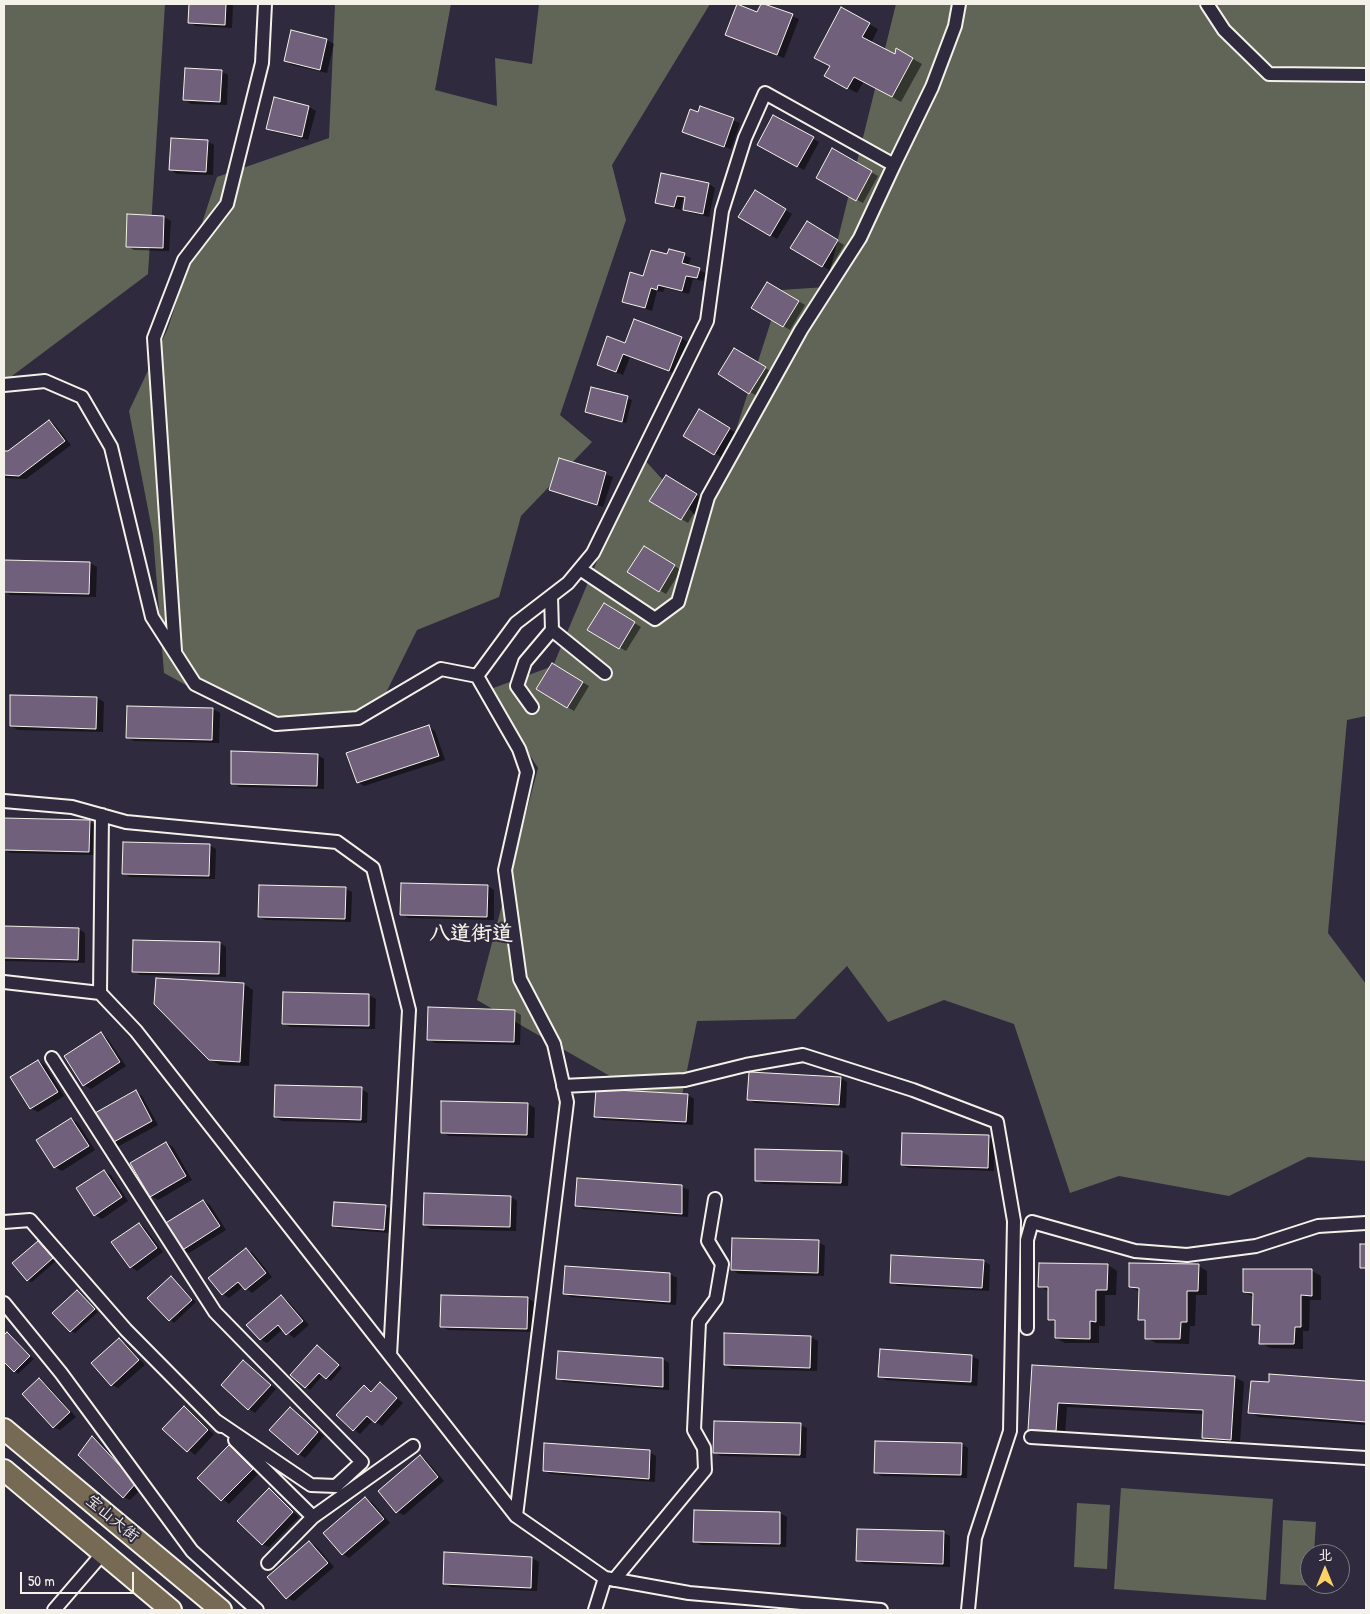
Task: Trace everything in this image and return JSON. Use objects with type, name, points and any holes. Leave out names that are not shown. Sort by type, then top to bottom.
[{"type":"main road","name":"宝山大街","points":[[4,1428],[221,1610]]},
{"type":"main road","name":"宝山大街","points":[[4,1470],[171,1610]]},
{"type":"street","points":[[176,653],[154,338],[184,260],[227,204],[262,63],[264,4]]},
{"type":"street","points":[[580,569],[654,619],[678,602],[708,497],[801,330],[860,238],[932,87],[955,26],[959,4]]},
{"type":"street","points":[[1207,4],[1224,30],[1269,74],[1366,75]]},
{"type":"street","points":[[477,676],[516,623],[568,583],[593,554],[707,321],[722,211],[745,138],[765,93],[894,165]]},
{"type":"street","points":[[4,385],[45,381],[82,397],[111,447],[152,617],[195,684],[276,724],[358,718],[441,669],[477,676],[519,749],[527,772],[505,870],[520,979],[554,1044],[567,1102],[516,1516]]},
{"type":"street","points":[[532,707],[517,686],[525,662],[552,630],[551,596]]},
{"type":"street","points":[[552,630],[605,673]]},
{"type":"street","points":[[4,801],[72,807],[126,822],[337,842],[373,868],[409,1010],[390,1355]]},
{"type":"street","points":[[100,993],[102,815]]},
{"type":"street","points":[[4,982],[100,993],[136,1031],[516,1516],[610,1579],[689,1593],[881,1610]]},
{"type":"street","points":[[563,1086],[686,1080],[746,1065],[803,1055],[913,1090],[997,1122],[1014,1221],[1010,1431],[975,1538],[968,1610]]},
{"type":"street","points":[[52,1058],[215,1312],[362,1462],[336,1486],[311,1485],[215,1420]]},
{"type":"street","points":[[595,1610],[610,1579],[705,1470],[704,1448],[694,1430],[699,1322],[716,1299],[722,1264],[708,1241],[715,1199]]},
{"type":"street","points":[[4,1222],[30,1220],[126,1330],[313,1517]]},
{"type":"street","points":[[1027,1328],[1027,1240],[1032,1222],[1134,1251],[1186,1255],[1256,1246],[1318,1226],[1366,1224]]},
{"type":"street","points":[[4,1303],[61,1373],[192,1551],[257,1610]]},
{"type":"street","points":[[1031,1437],[1366,1458]]},
{"type":"street","points":[[268,1563],[313,1517],[413,1446]]},
{"type":"street","points":[[54,1610],[103,1554]]},
{"type":"green space","points":[[4,4],[165,4],[148,274],[4,382]]},
{"type":"green space","points":[[335,4],[451,4],[435,90],[497,106],[495,58],[532,64],[539,4],[710,4],[612,165],[626,220],[560,415],[592,442],[521,516],[499,597],[417,630],[379,707],[261,726],[164,673],[153,535],[129,411],[168,328],[217,177],[329,138]]},
{"type":"green space","points":[[896,4],[1366,4],[1366,716],[1347,720],[1328,933],[1366,984],[1366,1161],[1308,1157],[1229,1196],[1119,1176],[1070,1193],[1014,1024],[944,1000],[888,1022],[847,966],[795,1019],[697,1021],[678,1115],[477,1000],[538,768],[488,690],[553,666],[641,456],[705,526],[781,290],[826,287]]},
{"type":"green space","points":[[1121,1488],[1273,1499],[1266,1600],[1114,1589]]},
{"type":"green space","points":[[1077,1503],[1110,1505],[1107,1569],[1074,1567]]},
{"type":"green space","points":[[1283,1520],[1316,1522],[1315,1544],[1300,1544],[1300,1585],[1280,1584]]},
{"type":"building","points":[[189,4],[226,4],[225,25],[188,23]]},
{"type":"building","points":[[737,4],[757,12],[761,4],[764,4],[793,14],[777,55],[725,35]]},
{"type":"building","points":[[841,7],[870,23],[862,37],[895,54],[896,48],[913,58],[892,97],[854,77],[847,89],[824,76],[830,66],[814,58]]},
{"type":"building","points":[[291,30],[327,39],[320,70],[284,61]]},
{"type":"building","points":[[185,68],[222,70],[220,102],[183,100]]},
{"type":"building","points":[[274,97],[309,106],[302,137],[266,129]]},
{"type":"building","points":[[700,106],[734,118],[724,147],[682,132],[690,109],[698,112]]},
{"type":"building","points":[[773,115],[814,137],[797,167],[757,145]]},
{"type":"building","points":[[171,138],[208,140],[206,172],[169,170]]},
{"type":"building","points":[[832,148],[872,171],[856,201],[816,178]]},
{"type":"building","points":[[661,173],[709,183],[703,214],[683,210],[685,197],[677,196],[674,207],[655,203]]},
{"type":"building","points":[[755,190],[786,209],[770,236],[738,217]]},
{"type":"building","points":[[127,214],[164,216],[163,248],[126,247]]},
{"type":"building","points":[[807,221],[838,240],[822,267],[790,248]]},
{"type":"building","points":[[669,249],[685,253],[682,263],[700,268],[697,278],[686,276],[682,291],[658,285],[657,290],[651,288],[645,308],[622,302],[630,272],[643,276],[651,250],[667,254]]},
{"type":"building","points":[[767,282],[799,301],[783,327],[751,308]]},
{"type":"building","points":[[634,319],[682,337],[669,371],[623,354],[616,372],[597,365],[607,336],[625,343]]},
{"type":"building","points":[[734,348],[766,367],[749,394],[718,374]]},
{"type":"building","points":[[591,387],[628,396],[622,422],[585,412]]},
{"type":"building","points":[[699,409],[730,428],[714,455],[683,436]]},
{"type":"building","points":[[49,420],[65,441],[19,476],[4,475],[4,451],[8,451]]},
{"type":"building","points":[[559,458],[606,472],[597,505],[549,490]]},
{"type":"building","points":[[666,475],[697,494],[681,520],[649,501]]},
{"type":"building","points":[[644,546],[675,565],[659,592],[627,572]]},
{"type":"building","points":[[4,560],[90,562],[89,594],[4,592]]},
{"type":"building","points":[[604,603],[635,622],[619,649],[587,630]]},
{"type":"building","points":[[552,663],[583,682],[567,708],[536,689]]},
{"type":"building","points":[[10,695],[97,697],[96,729],[10,726]]},
{"type":"building","points":[[127,706],[213,708],[212,740],[126,738]]},
{"type":"building","points":[[429,725],[439,756],[357,783],[346,753]]},
{"type":"building","points":[[231,751],[318,754],[317,786],[231,784]]},
{"type":"building","points":[[4,818],[90,820],[89,852],[4,850]]},
{"type":"building","points":[[123,842],[210,844],[209,876],[122,874]]},
{"type":"building","points":[[401,883],[488,885],[487,917],[400,915]]},
{"type":"building","points":[[259,885],[346,887],[345,919],[258,917]]},
{"type":"building","points":[[4,926],[79,928],[78,960],[4,958]]},
{"type":"building","points":[[133,940],[220,942],[219,974],[132,972]]},
{"type":"building","points":[[156,978],[244,983],[240,1062],[209,1060],[154,1004]]},
{"type":"building","points":[[283,992],[369,994],[369,1026],[282,1024]]},
{"type":"building","points":[[428,1007],[515,1010],[514,1042],[427,1040]]},
{"type":"building","points":[[101,1032],[120,1062],[83,1086],[64,1056]]},
{"type":"building","points":[[38,1060],[58,1092],[30,1109],[10,1077]]},
{"type":"building","points":[[749,1072],[841,1077],[839,1105],[747,1100]]},
{"type":"building","points":[[275,1085],[362,1087],[361,1120],[274,1117]]},
{"type":"building","points":[[596,1089],[688,1094],[686,1122],[594,1117]]},
{"type":"building","points":[[136,1090],[152,1121],[112,1143],[95,1113]]},
{"type":"building","points":[[441,1101],[528,1103],[527,1135],[441,1133]]},
{"type":"building","points":[[71,1118],[89,1146],[54,1168],[36,1140]]},
{"type":"building","points":[[902,1133],[989,1135],[988,1168],[901,1165]]},
{"type":"building","points":[[166,1142],[186,1176],[150,1197],[130,1163]]},
{"type":"building","points":[[755,1149],[842,1151],[841,1183],[755,1181]]},
{"type":"building","points":[[104,1170],[122,1197],[94,1216],[76,1188]]},
{"type":"building","points":[[577,1178],[682,1185],[682,1214],[575,1206]]},
{"type":"building","points":[[424,1193],[511,1196],[510,1227],[423,1225]]},
{"type":"building","points":[[203,1200],[220,1226],[181,1251],[164,1224]]},
{"type":"building","points":[[334,1202],[386,1205],[384,1230],[332,1226]]},
{"type":"building","points":[[139,1223],[157,1248],[130,1268],[111,1242]]},
{"type":"building","points":[[732,1238],[819,1240],[818,1273],[731,1270]]},
{"type":"building","points":[[38,1241],[53,1258],[27,1281],[12,1263]]},
{"type":"building","points":[[1360,1244],[1366,1244],[1366,1268],[1360,1268]]},
{"type":"building","points":[[246,1248],[266,1273],[245,1290],[238,1282],[222,1295],[208,1278]]},
{"type":"building","points":[[891,1255],[984,1260],[982,1288],[890,1283]]},
{"type":"building","points":[[1039,1263],[1108,1264],[1107,1290],[1096,1290],[1096,1322],[1090,1321],[1090,1339],[1055,1338],[1055,1320],[1048,1320],[1048,1287],[1038,1287]]},
{"type":"building","points":[[1129,1263],[1199,1264],[1198,1291],[1187,1291],[1187,1322],[1181,1322],[1180,1339],[1145,1339],[1145,1320],[1138,1320],[1139,1288],[1129,1287]]},
{"type":"building","points":[[565,1266],[670,1273],[670,1302],[563,1294]]},
{"type":"building","points":[[1243,1269],[1312,1269],[1312,1296],[1301,1295],[1301,1327],[1295,1327],[1294,1344],[1259,1344],[1260,1325],[1252,1325],[1253,1293],[1243,1292]]},
{"type":"building","points":[[171,1276],[192,1300],[169,1321],[147,1298]]},
{"type":"building","points":[[77,1290],[95,1309],[70,1332],[52,1313]]},
{"type":"building","points":[[281,1295],[303,1321],[286,1335],[278,1325],[260,1340],[246,1325]]},
{"type":"building","points":[[441,1295],[528,1297],[527,1329],[440,1327]]},
{"type":"building","points":[[7,1332],[30,1356],[14,1372],[4,1362],[4,1335]]},
{"type":"building","points":[[724,1333],[811,1336],[810,1368],[724,1365]]},
{"type":"building","points":[[119,1338],[139,1360],[111,1386],[91,1363]]},
{"type":"building","points":[[317,1345],[339,1365],[326,1379],[319,1373],[305,1388],[290,1375]]},
{"type":"building","points":[[880,1349],[972,1355],[971,1382],[878,1377]]},
{"type":"building","points":[[558,1351],[663,1358],[663,1387],[556,1379]]},
{"type":"building","points":[[243,1360],[271,1385],[248,1410],[221,1385]]},
{"type":"building","points":[[1032,1365],[1235,1376],[1231,1440],[1202,1438],[1203,1410],[1058,1403],[1056,1431],[1028,1430]]},
{"type":"building","points":[[1269,1374],[1366,1381],[1366,1422],[1248,1413],[1251,1381],[1269,1382]]},
{"type":"building","points":[[39,1378],[70,1412],[53,1428],[22,1394]]},
{"type":"building","points":[[380,1382],[397,1398],[375,1423],[367,1416],[353,1431],[336,1415],[364,1385],[371,1392]]},
{"type":"building","points":[[184,1406],[208,1430],[187,1452],[162,1429]]},
{"type":"building","points":[[290,1407],[318,1432],[298,1455],[269,1430]]},
{"type":"building","points":[[714,1421],[801,1423],[800,1455],[713,1453]]},
{"type":"building","points":[[92,1436],[136,1483],[123,1498],[78,1455]]},
{"type":"building","points":[[875,1441],[962,1443],[961,1475],[874,1473]]},
{"type":"building","points":[[544,1443],[650,1450],[649,1479],[543,1471]]},
{"type":"building","points":[[229,1445],[253,1469],[221,1501],[197,1478]]},
{"type":"building","points":[[420,1455],[438,1477],[396,1513],[378,1491]]},
{"type":"building","points":[[269,1488],[293,1512],[262,1545],[237,1521]]},
{"type":"building","points":[[365,1497],[384,1519],[342,1555],[323,1533]]},
{"type":"building","points":[[694,1510],[780,1512],[780,1544],[693,1542]]},
{"type":"building","points":[[857,1529],[944,1531],[943,1564],[856,1561]]},
{"type":"building","points":[[309,1541],[328,1563],[286,1599],[267,1577]]},
{"type":"building","points":[[444,1552],[532,1557],[531,1588],[443,1584]]},
{"type":"district","name":"八道街道","points":[[471,934]]}]
